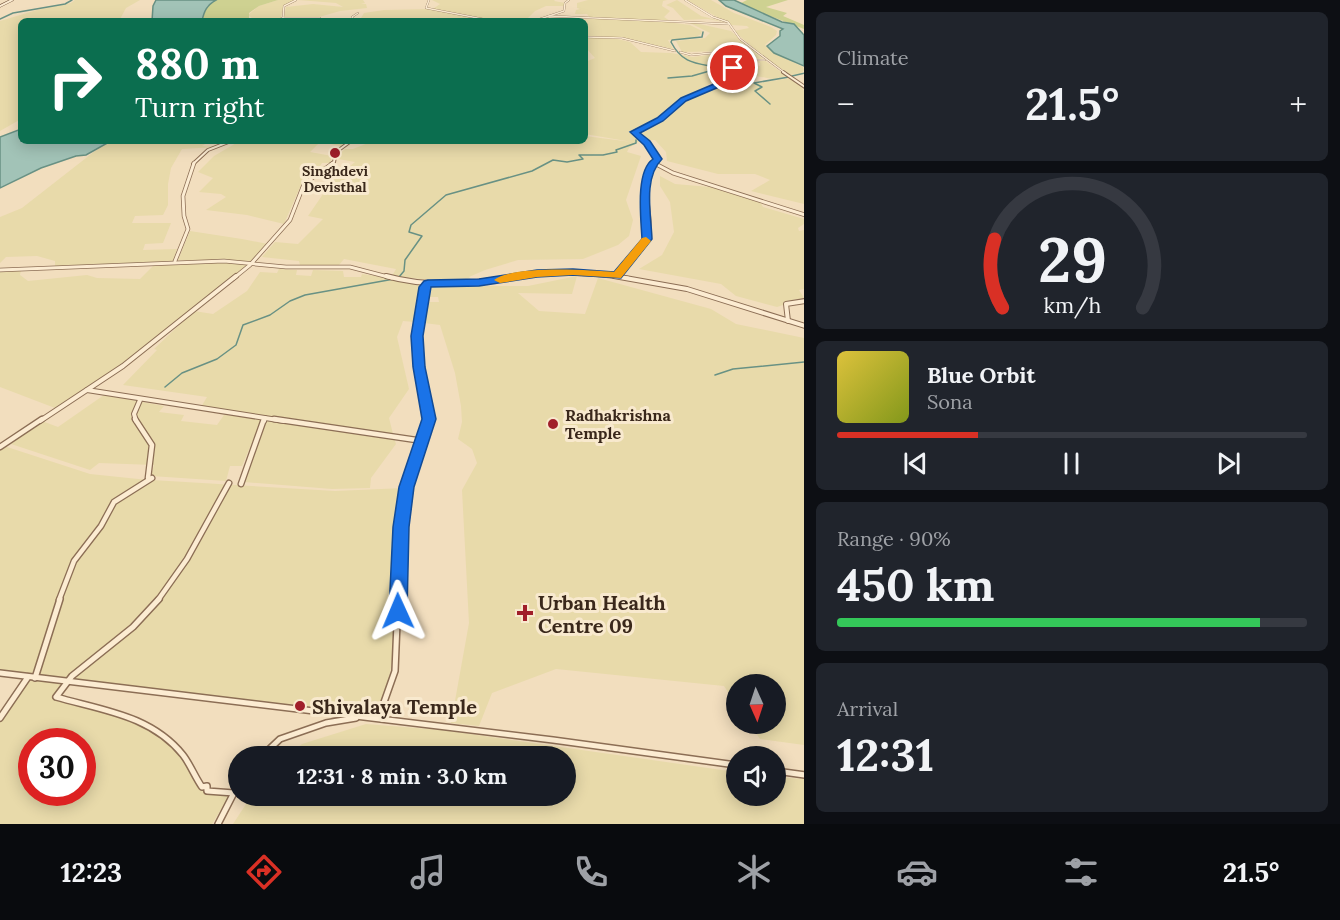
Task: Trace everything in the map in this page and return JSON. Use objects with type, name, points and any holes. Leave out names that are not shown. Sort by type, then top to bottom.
[{"type":"street","points":[[0,6],[12,0]]},
{"type":"street","points":[[296,0],[284,6],[283,18],[320,18]]},
{"type":"street","points":[[429,0],[426,8],[478,18]]},
{"type":"street","points":[[543,18],[564,11],[565,3],[569,0]]},
{"type":"street","points":[[685,0],[729,24],[732,31],[765,60],[804,87]]},
{"type":"street","points":[[354,18],[353,16],[358,13]]},
{"type":"street","points":[[549,16],[729,24]]},
{"type":"street","points":[[588,37],[622,38],[675,51]]},
{"type":"street","points":[[680,52],[691,55],[723,52],[749,60],[765,60]]},
{"type":"street","points":[[617,276],[647,239],[645,186],[651,167],[658,159],[652,149],[634,132],[660,119],[684,99],[730,79],[734,76],[734,66],[749,60]]},
{"type":"street","points":[[175,262],[188,229],[184,216],[183,196],[194,161],[208,150],[223,144]]},
{"type":"street","points":[[0,447],[123,366],[252,264],[290,220],[304,184],[334,162],[336,152],[347,144]]},
{"type":"street","points":[[654,163],[673,173],[804,215]]},
{"type":"street","points":[[0,270],[224,261],[350,267],[392,278],[428,283],[479,283],[537,273],[573,272],[617,276],[701,292],[804,326]]},
{"type":"street","points":[[273,746],[280,739],[326,723],[368,716],[383,705],[393,679],[399,616],[401,527],[409,475],[429,419],[418,358],[417,326],[423,310],[424,291],[428,283]]},
{"type":"street","points":[[788,321],[786,304],[804,301]]},
{"type":"street","points":[[86,390],[140,400],[423,441]]},
{"type":"street","points":[[0,718],[31,678],[74,561],[101,526],[114,502],[141,487],[150,478],[152,445],[137,425],[134,413],[140,400]]},
{"type":"street","points":[[241,484],[265,418]]},
{"type":"street","points":[[228,793],[212,793],[207,791],[207,786],[202,787],[184,757],[155,728],[131,717],[56,697],[64,682],[81,665],[105,652],[155,604],[180,573],[229,483]]},
{"type":"street","points":[[0,673],[359,718],[460,727],[726,764]]},
{"type":"street","points":[[786,772],[804,775]]},
{"type":"street","points":[[218,824],[228,805]]},
{"type":"shaded area","points":[[75,0],[140,0],[126,8],[121,18],[18,18],[18,121],[0,131],[0,21],[71,3]]},
{"type":"shaded area","points":[[278,0],[295,0],[283,7],[281,18],[252,18],[248,15],[259,6]]},
{"type":"shaded area","points":[[298,0],[363,0],[365,3],[361,4],[366,4],[367,8],[340,11],[319,17],[284,18],[286,7],[313,4],[343,7],[336,3]]},
{"type":"shaded area","points":[[432,0],[555,0],[565,3],[563,6],[546,6],[535,11],[528,18],[361,18],[364,13],[384,10],[433,9],[440,4]]},
{"type":"shaded area","points":[[588,0],[667,0],[663,1],[662,6],[670,11],[664,17],[670,21],[667,22],[690,25],[702,31],[701,34],[696,37],[668,40],[673,49],[613,38],[630,42],[641,52],[671,53],[693,57],[724,53],[737,56],[725,59],[727,61],[722,65],[724,73],[700,91],[726,83],[746,85],[791,78],[801,86],[804,91],[804,204],[751,191],[770,180],[755,174],[718,174],[667,161],[666,152],[655,140],[646,140],[636,133],[660,121],[677,105],[656,122],[638,128],[634,134],[646,143],[638,142],[627,152],[641,156],[626,200],[633,220],[629,236],[618,245],[583,259],[518,260],[469,277],[474,282],[450,282],[392,276],[396,269],[344,259],[339,265],[300,265],[299,261],[262,257],[275,242],[298,244],[323,219],[308,216],[332,181],[355,162],[338,159],[338,155],[345,149],[353,149],[366,144],[588,144],[588,136],[632,142],[588,135],[588,61],[595,58],[588,50],[588,19],[591,19],[587,14],[575,14],[576,10],[580,9],[577,8],[577,3]]},
{"type":"shaded area","points":[[677,0],[701,16],[728,23],[708,19],[684,20],[673,8],[666,5]]},
{"type":"shaded area","points":[[687,0],[711,0],[734,13],[771,27],[777,31],[776,35],[765,45],[774,53],[803,67],[804,70],[801,74],[791,75],[766,59],[734,31],[749,28],[747,26],[731,25]]},
{"type":"shaded area","points":[[686,21],[731,31],[747,46],[744,47],[751,49],[763,59],[748,58],[730,51],[682,52],[676,41],[705,38],[710,33]]},
{"type":"shaded area","points":[[764,60],[788,76],[773,79],[744,74],[742,68],[748,64],[760,66],[760,63],[751,61]]},
{"type":"shaded area","points":[[106,144],[205,144],[202,146],[215,147],[182,149],[171,168],[168,205],[163,215],[135,216],[132,223],[171,223],[163,243],[145,244],[143,250],[177,249],[173,261],[55,267],[55,261],[37,256],[6,257],[0,263],[0,217],[22,208]]},
{"type":"shaded area","points":[[235,144],[318,144],[310,152],[332,156],[330,163],[322,163],[320,166],[325,166],[301,185],[284,224],[247,215],[206,210],[226,197],[221,194],[199,192],[213,178],[198,172],[214,156]]},
{"type":"shaded area","points":[[660,176],[675,184],[710,187],[760,202],[763,207],[804,219],[804,224],[798,228],[799,231],[804,230],[804,289],[799,290],[804,298],[786,301],[786,304],[777,307],[736,296],[721,284],[639,269],[662,255],[674,232],[670,202],[660,186]]},
{"type":"shaded area","points":[[190,231],[268,244],[251,262],[178,260]]},
{"type":"shaded area","points":[[230,262],[249,265],[110,373],[55,408],[0,387],[0,271],[21,270],[20,275],[28,281],[87,275],[97,278],[140,279],[155,264]]},
{"type":"shaded area","points":[[279,269],[297,270],[296,275],[311,276],[313,270],[343,271],[344,277],[361,277],[362,274],[424,283],[415,322],[403,321],[397,337],[409,389],[389,418],[393,434],[201,407],[207,397],[123,385],[157,350],[154,349],[194,311],[213,314],[247,291],[260,272],[277,273]]},
{"type":"shaded area","points":[[577,276],[572,294],[518,293],[539,311],[585,314],[598,278],[711,309],[736,324],[804,338],[804,745],[760,739],[757,734],[786,734],[786,674],[726,674],[726,689],[724,686],[556,669],[492,693],[479,726],[451,723],[469,623],[462,490],[477,463],[472,449],[458,439],[462,422],[461,406],[455,373],[440,325],[424,323],[429,302],[439,302],[438,297],[430,297],[431,286],[528,286]]},
{"type":"shaded area","points":[[104,395],[164,406],[159,412],[184,415],[181,421],[217,425],[224,415],[262,419],[242,466],[230,466],[226,481],[151,476],[154,465],[99,463],[90,470],[11,444],[42,421],[58,427]]},
{"type":"shaded area","points":[[267,419],[394,438],[396,444],[371,478],[370,488],[332,489],[244,482]]},
{"type":"shaded area","points":[[4,446],[90,474],[148,480],[111,502],[95,530],[72,560],[40,657],[31,676],[0,671],[0,449]]},
{"type":"shaded area","points":[[152,480],[335,491],[404,488],[398,524],[392,661],[388,685],[381,702],[372,710],[359,714],[38,675],[73,566],[107,521],[116,503]]},
{"type":"shaded area","points":[[35,680],[63,684],[56,696],[131,717],[168,739],[207,791],[228,793],[228,798],[212,824],[0,824],[0,720],[27,682]]},
{"type":"shaded area","points":[[366,724],[442,730],[554,746],[300,746]]},
{"type":"shaded area","points":[[576,749],[726,771],[726,806],[786,806],[786,778],[804,779],[804,824],[233,824],[245,806],[576,806]]},
{"type":"green space","points":[[216,0],[278,0],[259,6],[249,13],[249,18],[203,18],[210,4]]},
{"type":"green space","points":[[747,0],[788,0],[766,7],[787,13],[783,16],[804,25],[804,29],[739,4]]},
{"type":"water","points":[[156,0],[216,0],[206,9],[203,18],[152,18]]},
{"type":"water","points":[[719,0],[734,0],[782,22],[794,24],[804,35],[804,66],[774,53],[767,46],[780,36],[780,31],[783,29],[726,6]]},
{"type":"water","points":[[18,130],[18,144],[106,144],[86,155],[76,156],[41,168],[0,188],[0,137]]},
{"type":"waterway","points":[[0,19],[13,13],[65,4],[72,0]]},
{"type":"waterway","points":[[668,78],[692,76],[720,68],[691,62],[680,55],[671,42],[672,40],[702,37],[703,32]]},
{"type":"waterway","points":[[792,76],[804,73]]},
{"type":"waterway","points":[[770,104],[755,91],[762,87],[754,83],[789,77]]},
{"type":"waterway","points":[[399,277],[404,271],[405,260],[422,236],[409,232],[411,225],[446,195],[532,171],[553,160],[567,162],[583,159],[579,155],[603,155],[617,152],[616,150],[636,143],[636,140]]},
{"type":"waterway","points":[[165,387],[182,373],[217,359],[236,345],[243,325],[270,315],[290,301],[305,295],[394,279]]},
{"type":"waterway","points":[[715,375],[733,369],[804,362]]},
{"type":"slow traffic","points":[[500,280],[537,273],[573,272],[617,276],[646,241]]},
{"type":"place","name":"Singhdevi Devisthal","points":[[335,153]]},
{"type":"place","name":"Radhakrishna Temple","points":[[553,424]]},
{"type":"place","name":"Urban Health Centre 09","points":[[525,613]]},
{"type":"place","name":"Shivalaya Temple","points":[[300,706]]},
{"type":"route","points":[[398,611],[401,527],[407,487],[429,419],[419,367],[417,336],[425,287],[428,283],[479,283],[537,273],[573,272],[617,276],[647,239],[645,186],[652,164],[658,159],[647,143],[634,132],[660,119],[684,99],[730,79],[734,76],[733,68]]}]
